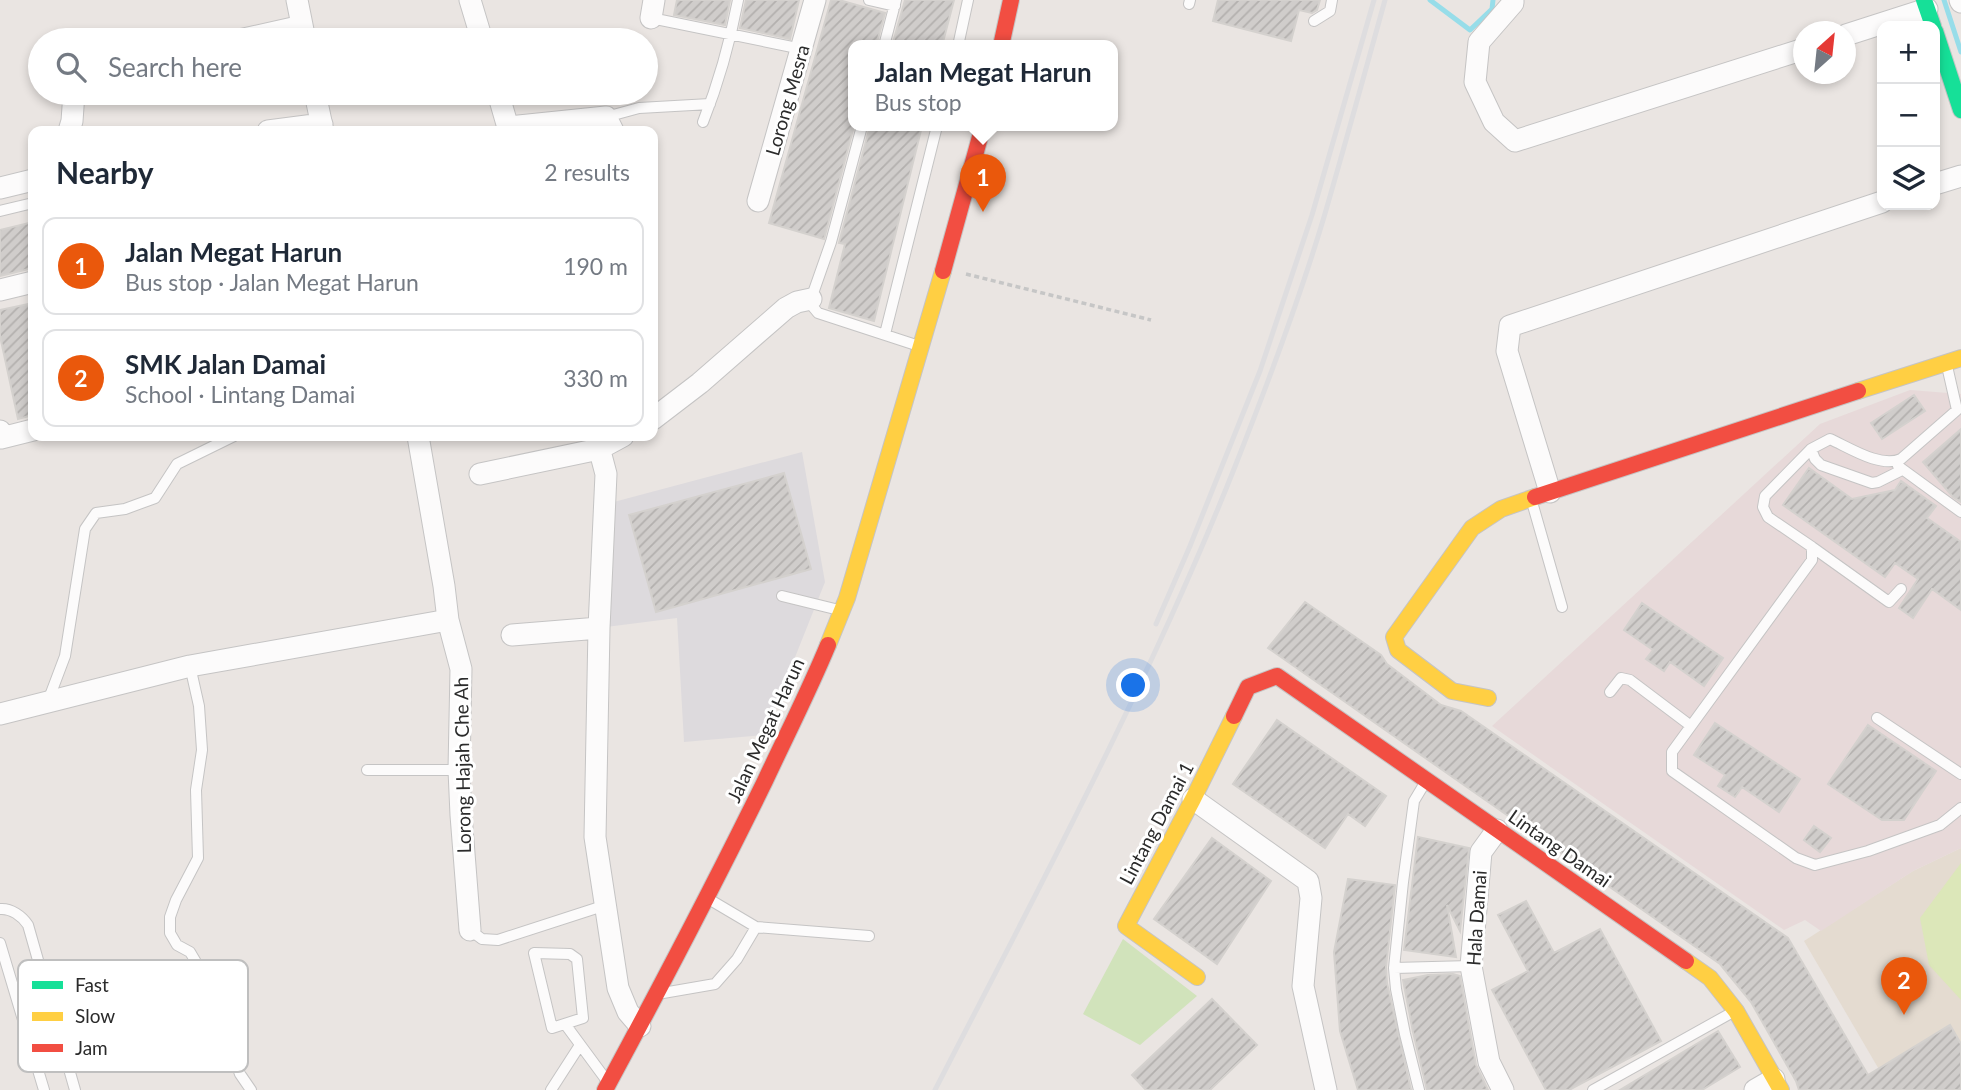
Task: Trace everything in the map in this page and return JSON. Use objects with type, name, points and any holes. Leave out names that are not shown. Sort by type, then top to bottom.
[{"type":"street","points":[[297,0],[302,28]]},
{"type":"street","points":[[470,0],[478,28]]},
{"type":"street","name":"Lorong Mesra","points":[[758,201],[814,0]]},
{"type":"street","points":[[1002,40],[1011,0]]},
{"type":"street","points":[[1513,0],[1479,42],[1475,82],[1494,122],[1515,141],[1793,53]]},
{"type":"street","points":[[1856,32],[1928,12]]},
{"type":"street","points":[[1940,46],[1961,110]]},
{"type":"street","points":[[70,126],[73,105]]},
{"type":"street","points":[[318,105],[323,126]]},
{"type":"street","points":[[502,105],[508,126]]},
{"type":"street","points":[[570,126],[610,124]]},
{"type":"street","name":"Jalan Megat Harun","points":[[607,1088],[742,828],[815,677],[842,611],[922,346],[982,131]]},
{"type":"street","points":[[1940,182],[1961,176]]},
{"type":"street","points":[[0,188],[28,181]]},
{"type":"street","points":[[1541,496],[1507,351],[1510,326],[1877,204]]},
{"type":"street","points":[[0,290],[28,283]]},
{"type":"street","points":[[658,415],[700,383],[786,307],[811,299]]},
{"type":"street","points":[[1489,698],[1452,691],[1398,650],[1394,637],[1472,528],[1501,509],[1954,360]]},
{"type":"street","points":[[0,431],[1,438],[28,431]]},
{"type":"street","name":"Lorong Hajah Che Ah","points":[[419,441],[448,620],[461,669],[459,770],[470,930]]},
{"type":"street","points":[[480,474],[598,443],[606,474],[599,628],[596,837],[618,988],[628,1012],[640,1026]]},
{"type":"street","points":[[0,713],[190,666],[448,620]]},
{"type":"street","points":[[512,635],[599,628]]},
{"type":"street","name":"Lintang Damai","points":[[1277,676],[1710,978],[1736,1011],[1777,1084]]},
{"type":"street","name":"Lintang Damai 1","points":[[1197,978],[1126,926],[1248,687],[1277,676]]},
{"type":"street","points":[[1193,799],[1308,881],[1311,898],[1303,986],[1326,1090]]},
{"type":"street","name":"Hala Damai","points":[[1497,830],[1481,852],[1471,967],[1489,1062],[1503,1090]]},
{"type":"street","points":[[1755,1090],[1777,1084]]},
{"type":"lane","points":[[703,122],[731,35],[738,0]]},
{"type":"lane","points":[[869,0],[895,3],[886,40]]},
{"type":"lane","points":[[959,40],[968,0]]},
{"type":"lane","points":[[1314,21],[1330,11],[1332,0]]},
{"type":"lane","points":[[653,9],[731,35],[802,49]]},
{"type":"lane","points":[[610,124],[639,108],[710,104]]},
{"type":"lane","points":[[861,131],[831,242],[811,299],[818,313],[922,346]]},
{"type":"lane","points":[[885,334],[936,131]]},
{"type":"lane","points":[[0,211],[28,204]]},
{"type":"lane","points":[[1811,449],[1821,465],[1872,483],[1878,482],[1957,410],[1954,360]]},
{"type":"lane","points":[[1901,589],[1889,602],[1768,517],[1763,507],[1765,496],[1811,449],[1830,439],[1881,462],[1898,466],[1961,512]]},
{"type":"lane","points":[[48,702],[65,656],[85,529],[96,513],[125,509],[155,498],[177,464],[224,441]]},
{"type":"lane","points":[[1541,496],[1562,607]]},
{"type":"lane","points":[[1812,547],[1812,560],[1672,752],[1672,771],[1796,858],[1815,865],[1867,851],[1940,825],[1961,808]]},
{"type":"lane","points":[[782,596],[842,611]]},
{"type":"lane","points":[[190,666],[199,706],[202,750],[196,790],[198,858],[176,900],[170,917],[170,933],[177,945],[190,952],[195,960]]},
{"type":"lane","points":[[1609,692],[1621,678],[1630,680],[1691,726]]},
{"type":"lane","points":[[1877,718],[1961,774]]},
{"type":"lane","points":[[367,770],[459,770]]},
{"type":"lane","points":[[1419,1090],[1405,1034],[1394,968],[1414,802],[1426,781]]},
{"type":"lane","points":[[706,898],[755,927],[869,936]]},
{"type":"lane","points":[[470,930],[482,939],[498,940],[606,905]]},
{"type":"lane","points":[[0,909],[24,918],[38,960]]},
{"type":"lane","points":[[657,994],[715,984],[737,959],[755,927]]},
{"type":"lane","points":[[0,943],[18,1003]]},
{"type":"lane","points":[[534,953],[570,954],[577,959],[583,1018],[565,1024],[552,1028],[534,953]]},
{"type":"lane","points":[[1394,968],[1471,967]]},
{"type":"lane","points":[[1593,1090],[1736,1011]]},
{"type":"lane","points":[[565,1024],[607,1088]]},
{"type":"lane","points":[[551,1090],[580,1045]]},
{"type":"lane","points":[[39,1072],[44,1090]]},
{"type":"lane","points":[[70,1072],[75,1090]]},
{"type":"lane","points":[[239,1072],[251,1090]]},
{"type":"path","points":[[944,269],[1151,320]]},
{"type":"shaded area","points":[[1910,390],[1961,394],[1961,848],[1913,871],[1821,931],[1805,920],[1784,930],[1492,726],[1820,424]]},
{"type":"shaded area","points":[[802,452],[825,582],[764,735],[684,742],[677,618],[606,627],[610,503]]},
{"type":"shaded area","points":[[1961,848],[1961,1090],[1891,1090],[1804,941],[1913,871]]},
{"type":"green space","points":[[1961,863],[1961,1000],[1929,965],[1920,918]]},
{"type":"green space","points":[[1123,939],[1197,996],[1140,1045],[1083,1014]]},
{"type":"building","points":[[677,0],[730,0],[725,25],[674,15]]},
{"type":"building","points":[[746,0],[799,0],[790,39],[740,28]]},
{"type":"building","points":[[831,0],[885,13],[878,40],[848,40],[848,131],[853,131],[824,239],[769,223]]},
{"type":"building","points":[[905,0],[954,0],[944,40],[894,40]]},
{"type":"building","points":[[1218,0],[1320,0],[1317,10],[1312,13],[1299,10],[1291,41],[1213,21]]},
{"type":"building","points":[[869,131],[921,131],[874,321],[829,308],[845,244],[839,243]]},
{"type":"building","points":[[28,223],[28,269],[0,276],[0,230]]},
{"type":"building","points":[[28,304],[28,416],[18,419],[0,336],[0,310]]},
{"type":"building","points":[[1914,395],[1925,411],[1882,439],[1871,423]]},
{"type":"building","points":[[1961,429],[1961,502],[1953,497],[1923,462]]},
{"type":"building","points":[[1809,468],[1852,499],[1895,490],[1901,481],[1936,506],[1927,518],[1961,542],[1961,610],[1932,589],[1913,618],[1899,608],[1918,579],[1895,563],[1885,577],[1783,505]]},
{"type":"building","points":[[784,473],[811,569],[656,612],[629,515]]},
{"type":"building","points":[[1305,602],[1381,655],[1387,664],[1441,705],[1461,711],[1788,938],[1868,1075],[1950,1025],[1961,1044],[1961,1090],[1799,1090],[1751,1002],[1720,964],[1268,648]]},
{"type":"building","points":[[1642,603],[1723,658],[1704,686],[1670,662],[1664,671],[1646,659],[1653,650],[1624,630]]},
{"type":"building","points":[[1277,720],[1386,796],[1365,826],[1348,814],[1325,848],[1233,784]]},
{"type":"building","points":[[1715,723],[1800,779],[1779,812],[1742,787],[1735,797],[1718,786],[1725,775],[1694,755]]},
{"type":"building","points":[[1868,725],[1936,771],[1904,820],[1882,820],[1828,784]]},
{"type":"building","points":[[1814,826],[1831,838],[1820,852],[1804,840]]},
{"type":"building","points":[[1418,837],[1469,848],[1460,931],[1447,905],[1456,957],[1404,950]]},
{"type":"building","points":[[1212,838],[1271,881],[1217,964],[1154,919]]},
{"type":"building","points":[[1348,879],[1395,885],[1386,967],[1387,983],[1411,1090],[1358,1090],[1340,1031],[1334,952]]},
{"type":"building","points":[[1526,901],[1554,953],[1600,929],[1661,1041],[1569,1090],[1546,1090],[1492,990],[1528,971],[1498,915]]},
{"type":"building","points":[[1428,975],[1460,976],[1476,1065],[1488,1090],[1427,1090],[1403,980]]},
{"type":"building","points":[[1212,999],[1257,1045],[1210,1090],[1146,1090],[1132,1075]]},
{"type":"building","points":[[1718,1031],[1740,1067],[1702,1090],[1620,1090]]},
{"type":"waterway","points":[[1430,0],[1470,30],[1492,9],[1493,0]]},
{"type":"waterway","points":[[1944,0],[1961,52]]},
{"type":"railway","points":[[1156,624],[1260,371],[1312,215],[1374,0]]},
{"type":"railway","points":[[935,1090],[1093,780],[1203,544],[1260,403],[1304,280],[1385,0]]},
{"type":"traffic: fast","points":[[1924,0],[1931,21]]},
{"type":"traffic: fast","points":[[1940,46],[1961,110]]},
{"type":"traffic: slow","points":[[828,645],[847,598],[943,271]]},
{"type":"traffic: slow","points":[[1858,391],[1961,358]]},
{"type":"traffic: slow","points":[[1488,698],[1452,691],[1398,650],[1394,637],[1472,528],[1501,509],[1535,497]]},
{"type":"traffic: slow","points":[[1197,977],[1126,926],[1234,716]]},
{"type":"traffic: slow","points":[[1686,961],[1710,978],[1736,1011],[1781,1090]]},
{"type":"traffic: jam","points":[[1002,40],[1011,0]]},
{"type":"traffic: jam","points":[[943,271],[982,131]]},
{"type":"traffic: jam","points":[[1535,497],[1858,391]]},
{"type":"traffic: jam","points":[[605,1090],[746,820],[828,645]]},
{"type":"traffic: jam","points":[[1234,716],[1248,687],[1277,676],[1686,961]]},
{"type":"place","name":"Jalan Megat Harun","points":[[983,212]]},
{"type":"place","name":"SMK Jalan Damai","points":[[1904,1015]]}]
